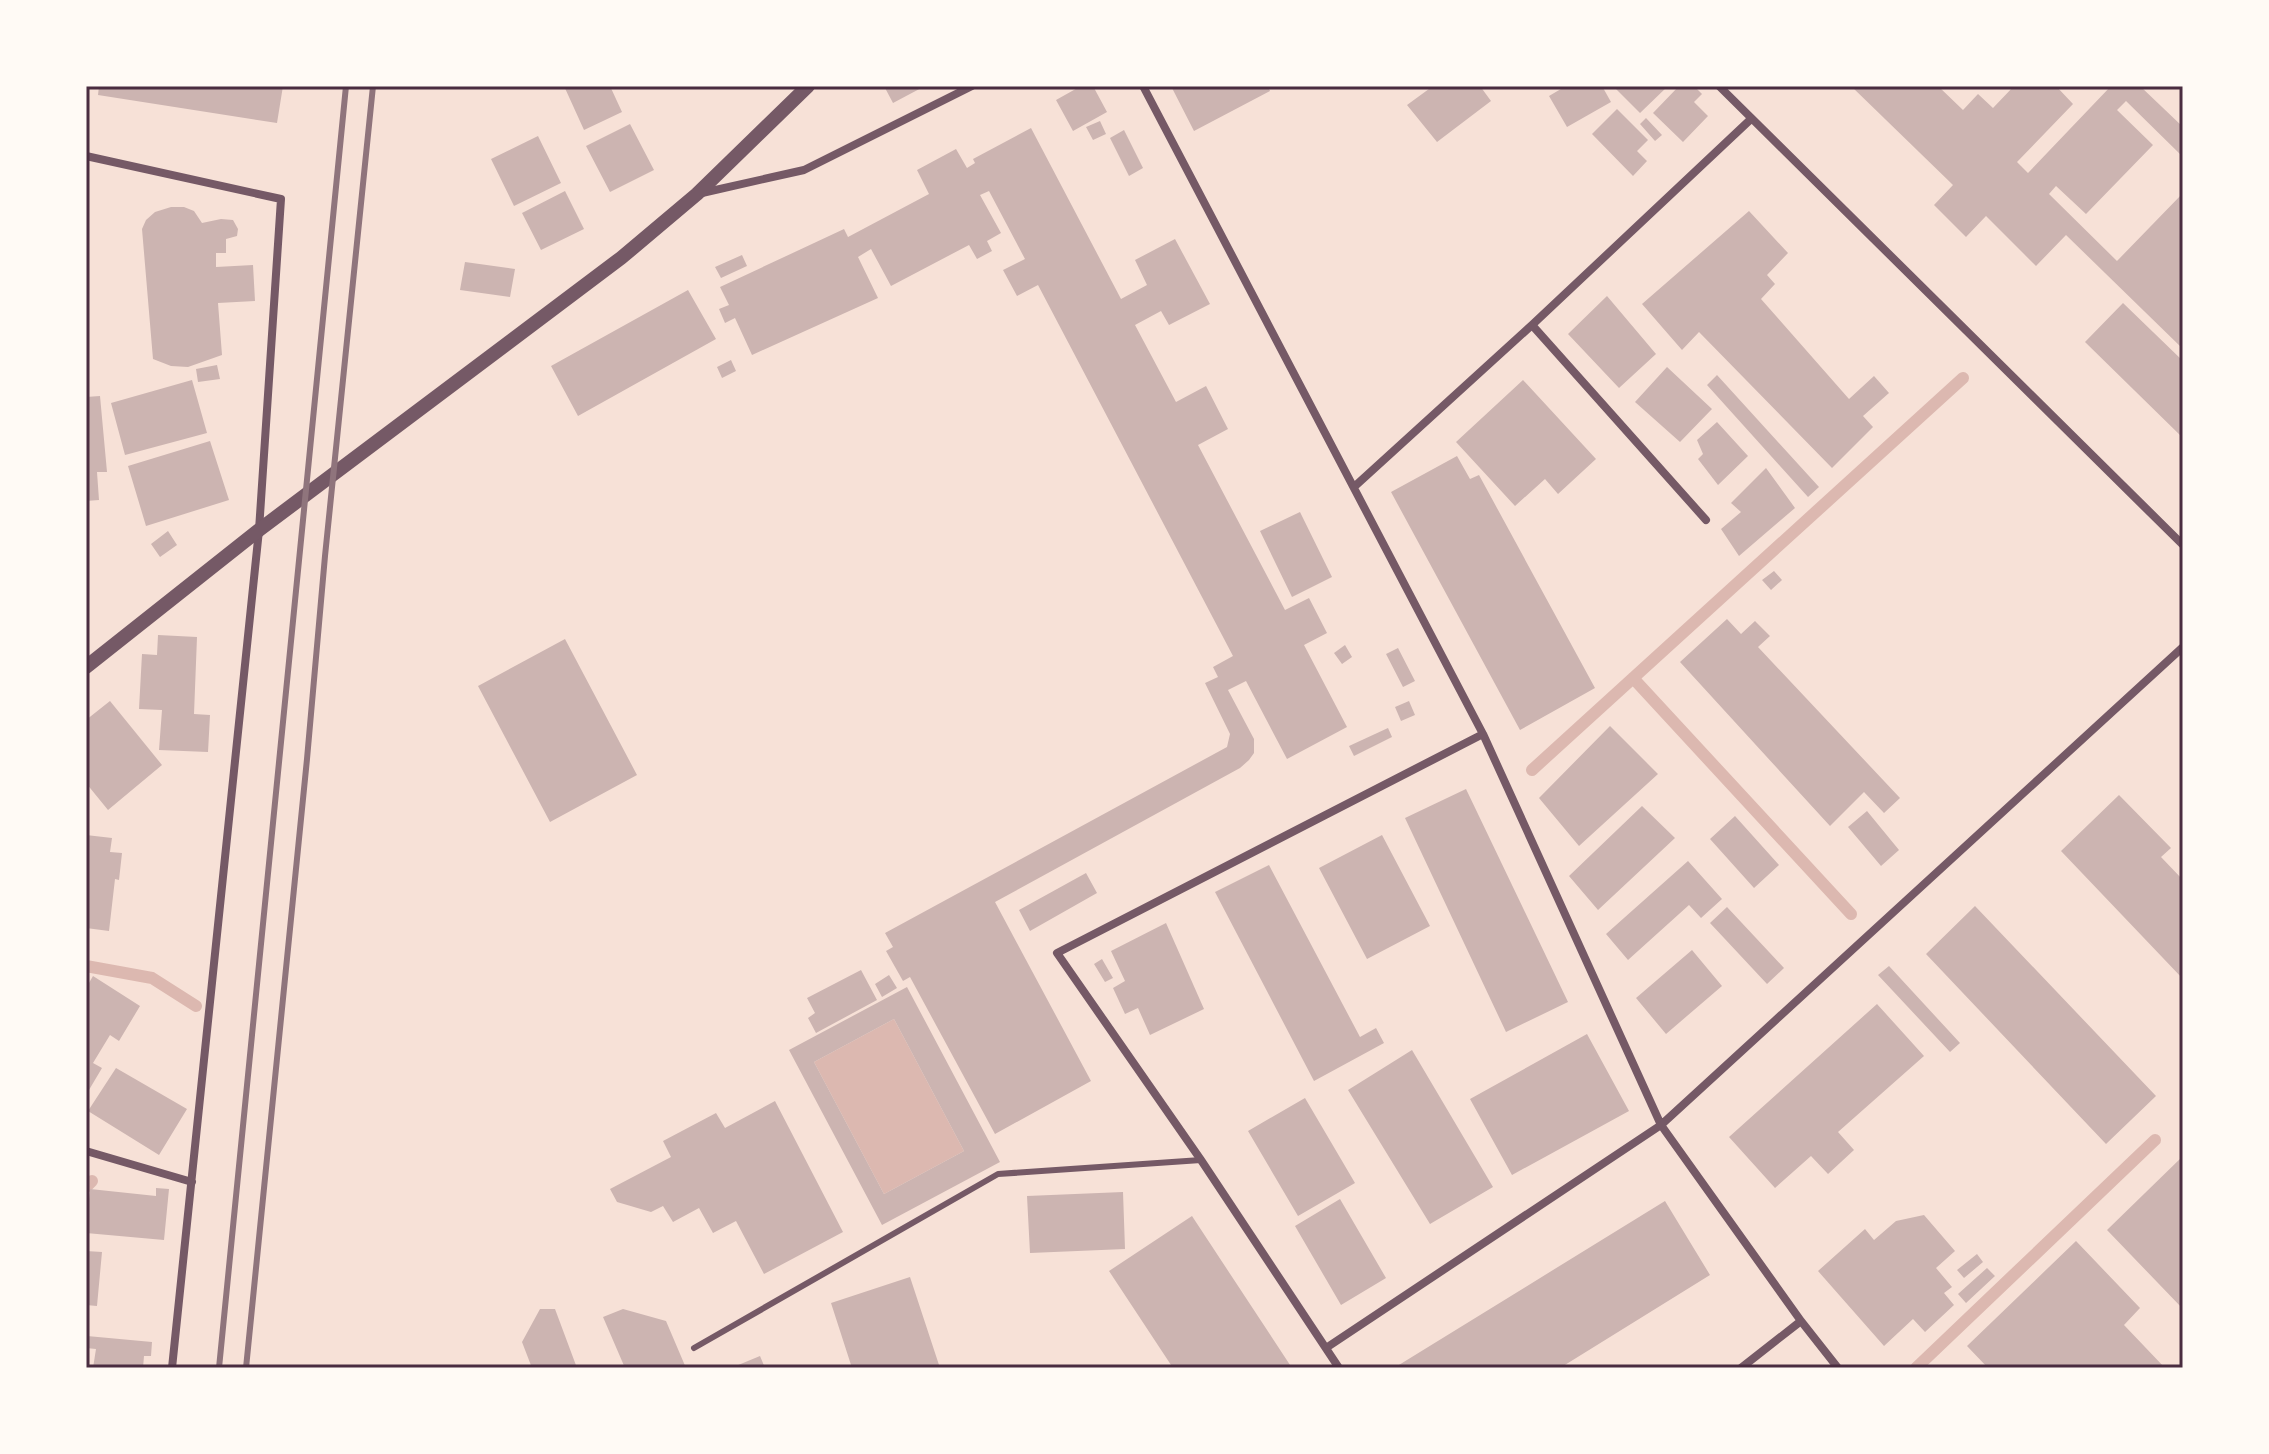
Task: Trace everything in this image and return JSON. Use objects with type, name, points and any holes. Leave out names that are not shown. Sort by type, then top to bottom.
[{"type":"street","points":[[86,667],[259,530],[621,258],[697,194],[808,86]]},
{"type":"street","points":[[697,194],[804,170],[972,86]]},
{"type":"street","points":[[1143,86],[1483,734],[1661,1125],[1838,1368]]},
{"type":"street","points":[[1719,86],[2183,545]]},
{"type":"street","points":[[1354,487],[1751,119]]},
{"type":"street","points":[[86,156],[281,199],[259,530],[172,1368]]},
{"type":"street","points":[[1532,325],[1706,520]]},
{"type":"street","points":[[1326,1348],[1661,1125],[2183,647]]},
{"type":"street","points":[[1339,1368],[1201,1160],[1057,953],[1483,734]]},
{"type":"street","points":[[86,1151],[192,1182]]},
{"type":"street","points":[[1741,1368],[1801,1321]]},
{"type":"lane","points":[[694,1348],[998,1174],[1201,1160]]},
{"type":"shaded area","points":[[894,1019],[964,1151],[884,1194],[814,1062]]},
{"type":"building","points":[[99,86],[283,86],[277,123],[98,95]]},
{"type":"building","points":[[564,86],[610,86],[622,112],[584,130]]},
{"type":"building","points":[[884,86],[925,86],[893,103]]},
{"type":"building","points":[[1081,86],[1093,86],[1107,112],[1073,131],[1056,100]]},
{"type":"building","points":[[1171,86],[1268,86],[1270,91],[1194,131]]},
{"type":"building","points":[[1433,86],[1480,86],[1491,101],[1437,142],[1407,105]]},
{"type":"building","points":[[1566,86],[1602,86],[1611,102],[1567,127],[1549,96]]},
{"type":"building","points":[[1613,86],[1668,86],[1640,113]]},
{"type":"building","points":[[1679,86],[1694,86],[1702,94],[1694,102],[1708,116],[1683,142],[1653,113]]},
{"type":"building","points":[[1851,86],[1938,86],[1963,110],[1978,94],[1993,108],[2014,86],[2056,86],[2073,104],[2017,162],[2028,173],[2111,86],[2140,86],[2183,127],[2183,157],[2126,101],[2117,110],[2153,145],[2086,214],[2056,186],[2049,194],[2117,261],[2183,193],[2183,349],[2066,235],[2036,266],[1986,216],[1966,237],[1934,205],[1953,185]]},
{"type":"building","points":[[1617,109],[1648,140],[1637,151],[1647,161],[1633,176],[1592,134]]},
{"type":"building","points":[[1646,118],[1662,135],[1655,141],[1640,124]]},
{"type":"building","points":[[1100,121],[1106,134],[1093,140],[1086,127]]},
{"type":"building","points":[[630,124],[654,170],[610,192],[586,146]]},
{"type":"building","points":[[1031,128],[1121,299],[1147,285],[1135,260],[1175,239],[1210,304],[1169,325],[1161,311],[1135,325],[1176,402],[1206,386],[1228,429],[1198,445],[1285,610],[1309,598],[1327,633],[1304,645],[1347,727],[1287,759],[1246,681],[1228,690],[1254,739],[1254,753],[1240,768],[995,902],[1091,1081],[995,1134],[910,977],[903,981],[886,951],[893,947],[885,933],[1227,747],[1230,734],[1205,683],[1218,677],[1213,667],[1233,656],[1038,285],[1017,296],[1003,270],[1025,259],[989,191],[980,195],[1001,233],[987,241],[992,251],[977,259],[969,245],[891,286],[871,249],[858,257],[878,298],[752,355],[735,318],[725,323],[719,309],[729,305],[720,287],[844,229],[848,237],[929,194],[917,170],[956,149],[967,168],[975,163],[973,159]]},
{"type":"building","points":[[1124,130],[1143,168],[1129,176],[1110,138]]},
{"type":"building","points":[[538,136],[561,183],[514,206],[491,159]]},
{"type":"building","points":[[565,191],[584,229],[541,250],[522,213]]},
{"type":"building","points":[[171,207],[194,211],[202,223],[233,220],[238,229],[237,236],[226,239],[226,253],[216,253],[216,267],[253,265],[255,301],[218,303],[222,355],[188,367],[171,366],[153,359],[142,229],[155,212]]},
{"type":"building","points":[[1749,211],[1788,253],[1767,275],[1775,284],[1761,299],[1849,399],[1874,376],[1889,393],[1863,416],[1873,427],[1832,468],[1699,332],[1682,350],[1642,304]]},
{"type":"building","points":[[742,255],[747,266],[721,278],[715,267]]},
{"type":"building","points":[[465,262],[515,269],[510,297],[460,290]]},
{"type":"building","points":[[688,290],[716,339],[578,416],[551,366]]},
{"type":"building","points":[[1607,296],[1656,354],[1619,388],[1568,334]]},
{"type":"building","points":[[2123,303],[2183,361],[2183,438],[2085,342]]},
{"type":"building","points":[[731,360],[736,371],[722,378],[717,367]]},
{"type":"building","points":[[217,365],[220,379],[198,382],[196,369]]},
{"type":"building","points":[[1667,367],[1712,409],[1680,442],[1635,402]]},
{"type":"building","points":[[1717,375],[1819,487],[1808,497],[1707,385]]},
{"type":"building","points":[[192,380],[207,433],[125,455],[111,403]]},
{"type":"building","points":[[1523,380],[1596,459],[1558,494],[1545,479],[1515,506],[1456,442]]},
{"type":"building","points":[[100,396],[107,472],[97,472],[99,500],[86,501],[86,397]]},
{"type":"building","points":[[1717,422],[1748,456],[1718,485],[1698,459],[1703,454],[1697,440]]},
{"type":"building","points":[[210,441],[229,500],[146,526],[128,466]]},
{"type":"building","points":[[1457,456],[1470,479],[1479,475],[1595,688],[1520,730],[1391,492]]},
{"type":"building","points":[[1766,468],[1795,508],[1739,556],[1721,529],[1741,512],[1731,503]]},
{"type":"building","points":[[1300,512],[1332,577],[1292,597],[1260,531]]},
{"type":"building","points":[[168,531],[177,545],[160,557],[151,544]]},
{"type":"building","points":[[1774,571],[1782,580],[1771,590],[1762,580]]},
{"type":"building","points":[[1727,619],[1741,634],[1755,621],[1770,636],[1758,647],[1900,798],[1884,813],[1864,792],[1830,826],[1680,662]]},
{"type":"building","points":[[158,635],[197,637],[194,714],[210,715],[208,752],[159,750],[162,710],[139,709],[142,654],[157,655]]},
{"type":"building","points":[[565,639],[637,775],[550,822],[478,686]]},
{"type":"building","points":[[1345,645],[1352,657],[1342,664],[1334,653]]},
{"type":"building","points":[[1398,648],[1415,681],[1403,687],[1386,654]]},
{"type":"building","points":[[110,701],[162,765],[108,810],[86,783],[86,720]]},
{"type":"building","points":[[1409,701],[1415,715],[1401,721],[1395,707]]},
{"type":"building","points":[[1610,726],[1658,774],[1579,846],[1539,798]]},
{"type":"building","points":[[1388,728],[1392,737],[1354,756],[1349,746]]},
{"type":"building","points":[[1466,789],[1568,1002],[1506,1032],[1405,818]]},
{"type":"building","points":[[2119,795],[2171,848],[2161,857],[2183,880],[2183,979],[2061,851]]},
{"type":"building","points":[[1642,806],[1675,838],[1598,910],[1569,876]]},
{"type":"building","points":[[1867,811],[1899,850],[1881,866],[1848,827]]},
{"type":"building","points":[[1735,816],[1779,865],[1754,888],[1710,839]]},
{"type":"building","points":[[86,835],[112,838],[110,852],[122,853],[119,880],[115,879],[109,931],[86,928]]},
{"type":"building","points":[[1382,835],[1430,926],[1367,959],[1319,868]]},
{"type":"building","points":[[1688,861],[1722,899],[1701,918],[1689,905],[1628,960],[1606,934]]},
{"type":"building","points":[[1269,865],[1360,1037],[1376,1028],[1384,1043],[1314,1081],[1215,892]]},
{"type":"building","points":[[1086,873],[1097,893],[1030,931],[1019,910]]},
{"type":"building","points":[[1975,906],[2156,1096],[2106,1144],[1926,954]]},
{"type":"building","points":[[1727,907],[1784,968],[1767,984],[1710,923]]},
{"type":"building","points":[[1166,923],[1204,1009],[1150,1035],[1138,1008],[1125,1014],[1113,988],[1125,981],[1111,951]]},
{"type":"building","points":[[1692,950],[1722,986],[1666,1034],[1636,998]]},
{"type":"building","points":[[1102,959],[1113,978],[1105,982],[1094,964]]},
{"type":"building","points":[[1889,966],[1960,1043],[1950,1052],[1878,975]]},
{"type":"building","points":[[861,970],[877,1000],[816,1033],[808,1018],[815,1013],[807,998]]},
{"type":"building","points":[[889,975],[897,988],[882,997],[875,984]]},
{"type":"building","points":[[93,976],[140,1006],[119,1041],[110,1035],[93,1063],[102,1068],[86,1095],[86,988]]},
{"type":"building","points":[[907,987],[1000,1162],[882,1225],[789,1050]],"holes":[[[894,1019],[964,1151],[884,1194],[814,1062]]]},
{"type":"building","points":[[1877,1004],[1924,1056],[1838,1132],[1854,1150],[1828,1174],[1811,1156],[1775,1188],[1729,1137]]},
{"type":"building","points":[[1587,1034],[1629,1111],[1512,1175],[1470,1099]]},
{"type":"building","points":[[1412,1050],[1493,1187],[1430,1224],[1348,1090]]},
{"type":"building","points":[[116,1068],[187,1109],[159,1155],[88,1111]]},
{"type":"building","points":[[1305,1098],[1355,1183],[1298,1216],[1248,1131]]},
{"type":"building","points":[[775,1101],[843,1232],[764,1274],[736,1221],[713,1233],[699,1208],[673,1222],[663,1206],[651,1212],[617,1202],[610,1189],[671,1157],[663,1141],[716,1113],[725,1128]]},
{"type":"building","points":[[2183,1156],[2183,1309],[2107,1230]]},
{"type":"building","points":[[156,1188],[169,1189],[164,1240],[86,1233],[90,1189],[156,1196]]},
{"type":"building","points":[[1123,1192],[1125,1249],[1030,1253],[1027,1196]]},
{"type":"building","points":[[1340,1199],[1386,1278],[1341,1305],[1295,1226]]},
{"type":"building","points":[[1665,1201],[1710,1275],[1560,1368],[1394,1368]]},
{"type":"building","points":[[1924,1215],[1955,1251],[1936,1268],[1952,1287],[1944,1293],[1954,1305],[1925,1332],[1913,1319],[1884,1346],[1818,1271],[1865,1229],[1874,1240],[1896,1221]]},
{"type":"building","points":[[1192,1216],[1292,1368],[1173,1368],[1109,1271]]},
{"type":"building","points":[[2076,1241],[2140,1308],[2124,1325],[2165,1368],[1988,1368],[1967,1346]]},
{"type":"building","points":[[86,1251],[102,1252],[97,1306],[86,1305]]},
{"type":"building","points":[[1977,1254],[1983,1262],[1964,1278],[1957,1270]]},
{"type":"building","points":[[1987,1268],[1995,1276],[1966,1303],[1958,1294]]},
{"type":"building","points":[[910,1277],[940,1368],[852,1368],[831,1303]]},
{"type":"building","points":[[540,1309],[555,1309],[577,1368],[532,1368],[522,1342]]},
{"type":"building","points":[[623,1309],[666,1321],[686,1368],[625,1368],[603,1317]]},
{"type":"building","points":[[87,1336],[152,1342],[151,1356],[144,1356],[143,1368],[93,1368],[96,1349],[86,1348]]},
{"type":"building","points":[[760,1356],[765,1368],[731,1368]]},
{"type":"waterway","points":[[1532,770],[1963,378]]},
{"type":"waterway","points":[[1633,678],[1851,914]]},
{"type":"waterway","points":[[86,966],[152,978],[196,1006]]},
{"type":"waterway","points":[[1916,1368],[2155,1140]]},
{"type":"waterway","points":[[86,1187],[92,1181]]},
{"type":"railway","points":[[219,1368],[346,86]]},
{"type":"railway","points":[[246,1368],[373,86]]}]
